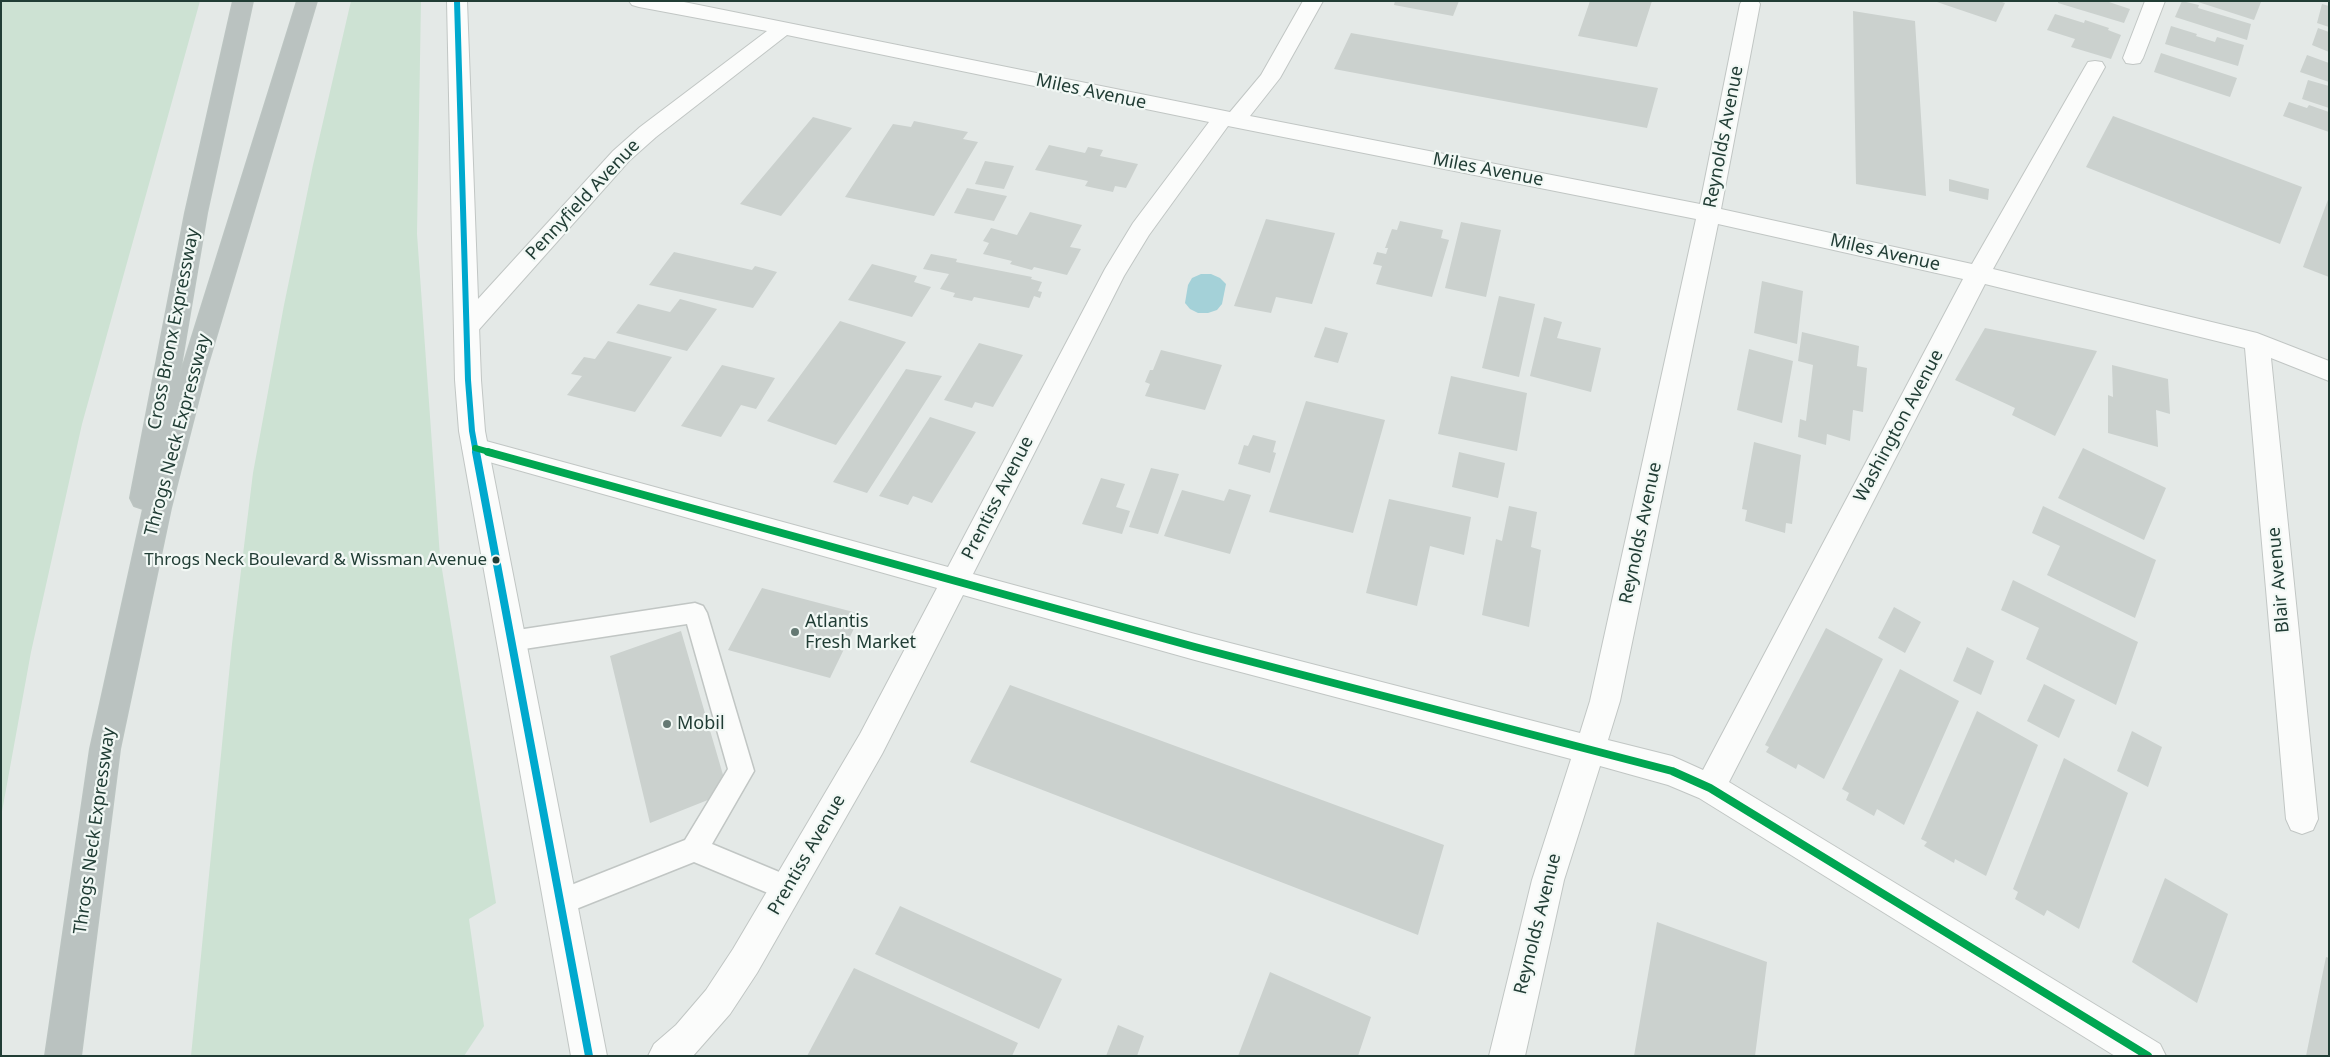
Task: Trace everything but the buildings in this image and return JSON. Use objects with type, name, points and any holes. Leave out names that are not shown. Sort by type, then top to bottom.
[{"type":"highway","name":"Cross Bronx Expressway","points":[[104,749],[152,446],[196,213],[243,1]]},
{"type":"highway","name":"Throgs Neck Expressway","points":[[63,1056],[104,749],[157,508],[193,371],[306,1]]},
{"type":"street","points":[[457,1],[468,389],[475,448],[589,1056]]},
{"type":"street","name":"Miles Avenue","points":[[639,1],[684,8],[1229,120],[1708,214],[1978,274],[2256,342],[2329,372]]},
{"type":"street","name":"Prentiss Avenue","points":[[666,1056],[688,1037],[718,1002],[871,744],[1114,275],[1142,229],[1229,120],[1270,78],[1313,1]]},
{"type":"street","points":[[2133,58],[2155,1]]},
{"type":"street","name":"Reynolds Avenue","points":[[1507,1056],[1548,880],[1598,724],[1610,674],[1708,214],[1750,4]]},
{"type":"street","name":"Pennyfield Avenue","points":[[466,328],[620,156],[782,28]]},
{"type":"street","name":"Washington Avenue","points":[[1710,788],[1978,274],[2095,67]]},
{"type":"street","name":"Blair Avenue","points":[[2256,342],[2302,819]]},
{"type":"street","points":[[475,448],[1248,662],[1672,771],[1710,788],[2148,1056]]},
{"type":"lane","points":[[511,641],[695,613],[742,771],[694,849],[560,902]]},
{"type":"lane","points":[[694,849],[787,888]]},
{"type":"green space","points":[[1,1],[200,1],[82,424],[31,652],[1,817]]},
{"type":"green space","points":[[351,1],[421,1],[417,234],[440,557],[496,903],[469,919],[484,1026],[464,1056],[191,1056],[232,644],[253,473],[284,305],[313,165]]},
{"type":"water","points":[[1201,274],[1211,274],[1220,278],[1226,284],[1222,304],[1217,310],[1208,313],[1198,313],[1190,309],[1185,303],[1188,285],[1192,278]]},
{"type":"transit line","points":[[457,1],[468,380],[472,431],[589,1056]]},
{"type":"transit line","points":[[475,448],[1195,647],[1672,771],[1710,788],[2148,1056]]},
{"type":"place","name":"Throgs Neck Boulevard & Wissman Avenue","points":[[496,560]]},
{"type":"place","name":"Atlantis Fresh Market","points":[[795,632]]},
{"type":"place","name":"Mobil","points":[[667,724]]}]
